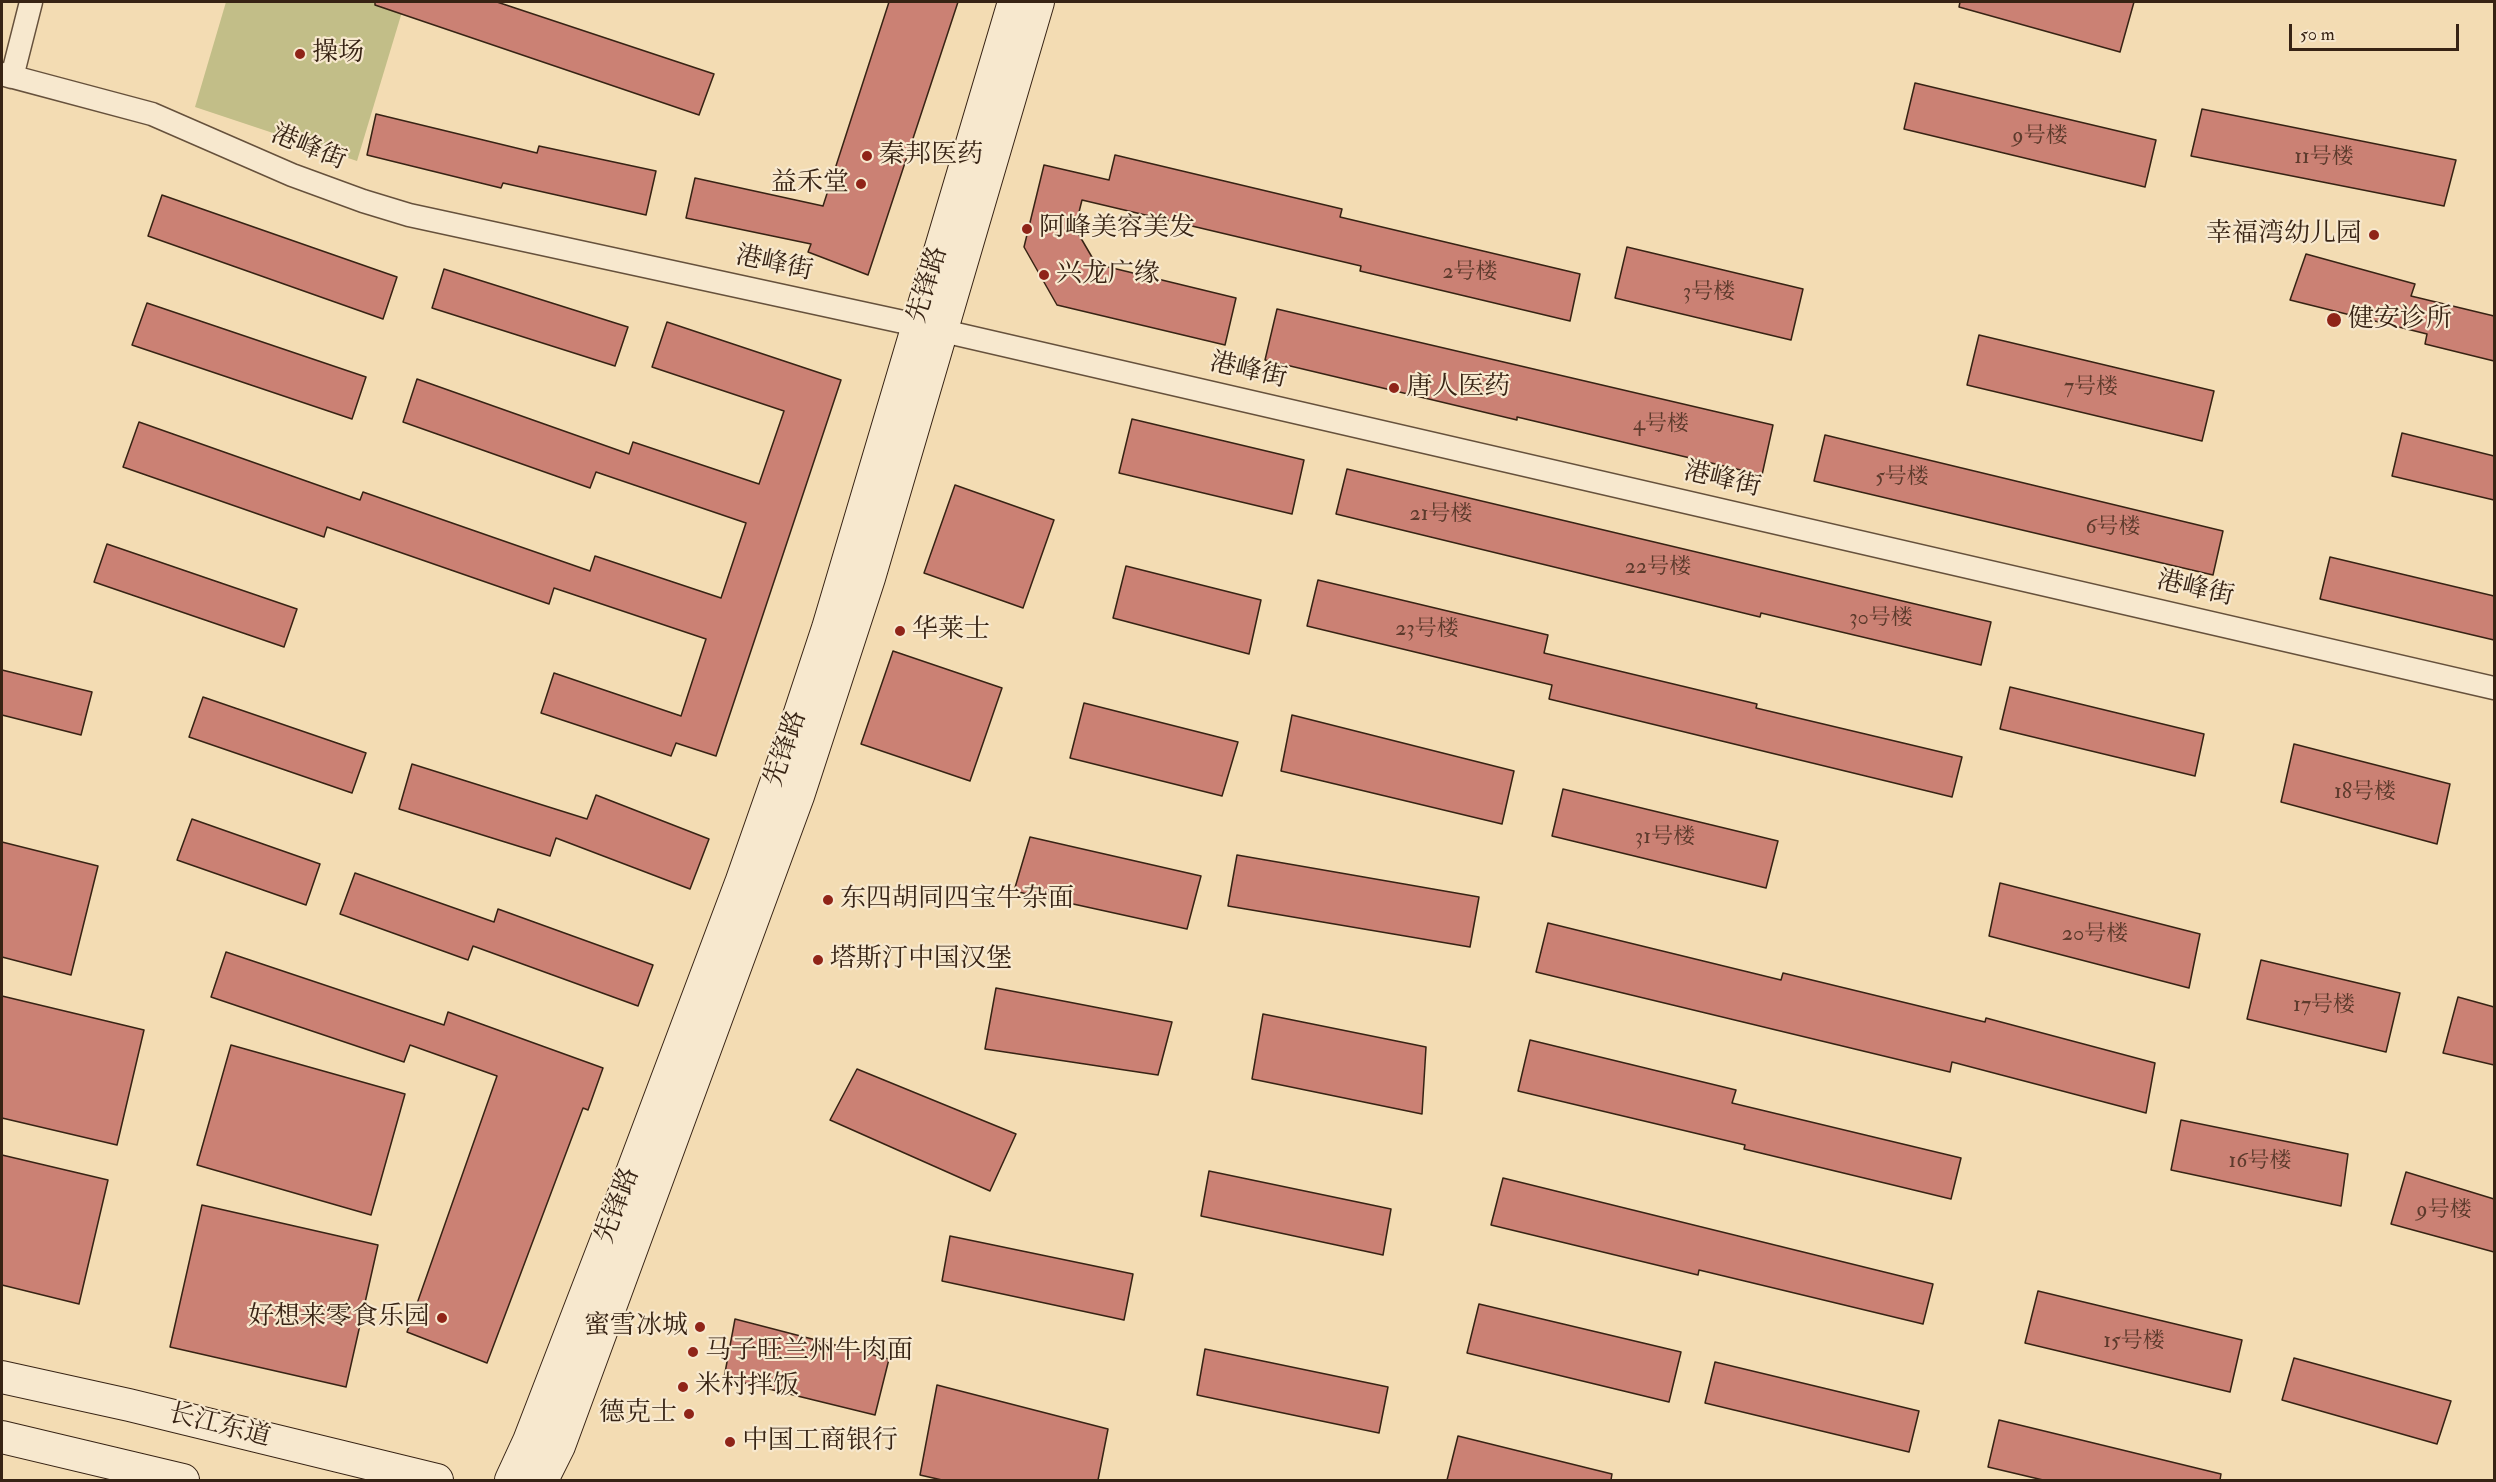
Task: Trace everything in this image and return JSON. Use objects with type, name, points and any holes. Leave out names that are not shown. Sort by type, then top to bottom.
[{"type":"street","points":[[7,75],[31,2]]},
{"type":"street","name":"先锋路","points":[[511,1480],[533,1430],[748,862],[828,628],[930,328],[1014,2]]},
{"type":"street","points":[[542,1480],[567,1424],[798,796],[869,578],[930,328],[1038,2]]},
{"type":"street","name":"港峰街","points":[[7,75],[152,114],[292,175],[363,201],[410,215],[930,328],[2494,688]]},
{"type":"street","name":"长江东道","points":[[2,1377],[129,1405],[437,1480]]},
{"type":"street","points":[[2,1437],[183,1480]]},
{"type":"shaded area","name":"操场","points":[[226,2],[405,2],[357,161],[195,107]]},
{"type":"building","points":[[375,2],[497,2],[714,74],[699,115],[375,5]]},
{"type":"building","points":[[889,2],[958,2],[868,275],[808,252],[811,244],[686,218],[695,178],[823,206]]},
{"type":"building","points":[[1960,2],[2134,2],[2120,52],[1959,7]]},
{"type":"building","points":[[1915,83],[2156,140],[2145,187],[1904,129]]},
{"type":"building","points":[[2202,109],[2456,160],[2444,206],[2191,156]]},
{"type":"building","points":[[376,114],[537,153],[539,146],[656,171],[646,215],[503,183],[501,188],[367,155]]},
{"type":"building","points":[[1115,155],[1342,209],[1340,217],[1580,274],[1570,321],[1360,271],[1361,266],[1082,200],[1075,228],[1096,264],[1236,298],[1225,345],[1057,305],[1024,247],[1044,165],[1109,180]]},
{"type":"building","points":[[162,195],[397,277],[383,319],[148,236]]},
{"type":"building","points":[[1627,247],[1803,289],[1791,340],[1615,298]]},
{"type":"building","points":[[2306,254],[2415,284],[2411,296],[2494,316],[2494,361],[2425,344],[2427,334],[2290,300]]},
{"type":"building","points":[[444,269],[628,327],[615,366],[432,308]]},
{"type":"building","points":[[147,303],[366,377],[352,419],[132,345]]},
{"type":"building","points":[[1277,309],[1773,425],[1762,475],[1265,360]]},
{"type":"building","points":[[667,322],[841,380],[716,756],[676,743],[671,756],[541,713],[554,673],[681,716],[706,639],[554,588],[549,604],[327,527],[324,537],[123,467],[139,422],[360,500],[363,492],[590,571],[595,556],[721,598],[746,523],[596,472],[590,488],[403,422],[417,379],[629,454],[633,442],[759,484],[784,411],[652,367]]},
{"type":"building","points":[[1979,335],[2214,391],[2202,441],[1967,385]]},
{"type":"building","points":[[1132,419],[1304,460],[1292,514],[1119,473]]},
{"type":"building","points":[[2402,433],[2494,456],[2494,500],[2392,476]]},
{"type":"building","points":[[1825,435],[2223,531],[2213,575],[1814,481]]},
{"type":"building","points":[[1347,469],[1991,622],[1981,665],[1761,613],[1760,617],[1336,514]]},
{"type":"building","points":[[955,485],[1054,520],[1023,608],[924,573]]},
{"type":"building","points":[[107,544],[297,609],[284,647],[94,582]]},
{"type":"building","points":[[2330,557],[2494,596],[2494,640],[2320,599]]},
{"type":"building","points":[[1126,566],[1261,600],[1249,654],[1113,618]]},
{"type":"building","points":[[1318,580],[1548,635],[1544,653],[1757,704],[1756,708],[1962,757],[1952,797],[1549,699],[1552,685],[1307,626]]},
{"type":"building","points":[[893,651],[1002,688],[970,781],[861,744]]},
{"type":"building","points":[[2,670],[92,692],[81,735],[2,715]]},
{"type":"building","points":[[2010,687],[2204,734],[2195,776],[2000,729]]},
{"type":"building","points":[[203,697],[366,753],[352,793],[189,737]]},
{"type":"building","points":[[1084,703],[1238,742],[1222,796],[1070,758]]},
{"type":"building","points":[[1292,715],[1514,771],[1502,824],[1281,771]]},
{"type":"building","points":[[2294,744],[2450,784],[2437,844],[2281,802]]},
{"type":"building","points":[[412,764],[587,819],[596,795],[709,839],[690,889],[556,838],[550,856],[399,809]]},
{"type":"building","points":[[1563,789],[1778,841],[1766,888],[1552,836]]},
{"type":"building","points":[[192,819],[320,864],[306,905],[177,860]]},
{"type":"building","points":[[1030,837],[1201,876],[1187,929],[1014,891]]},
{"type":"building","points":[[2,842],[98,866],[71,975],[2,957]]},
{"type":"building","points":[[1237,855],[1479,897],[1470,947],[1228,906]]},
{"type":"building","points":[[355,873],[494,922],[498,909],[653,965],[638,1006],[473,946],[468,960],[340,914]]},
{"type":"building","points":[[2000,883],[2200,934],[2189,988],[1989,936]]},
{"type":"building","points":[[1548,923],[1781,980],[1783,973],[1985,1022],[1986,1018],[2155,1063],[2146,1113],[1952,1062],[1950,1072],[1536,972]]},
{"type":"building","points":[[226,952],[444,1025],[448,1012],[603,1068],[588,1110],[583,1108],[487,1363],[407,1332],[497,1076],[410,1045],[404,1062],[211,997]]},
{"type":"building","points":[[2261,960],[2400,993],[2386,1052],[2247,1019]]},
{"type":"building","points":[[996,988],[1172,1022],[1158,1075],[985,1049]]},
{"type":"building","points":[[2,996],[144,1030],[117,1145],[2,1118]]},
{"type":"building","points":[[2458,997],[2494,1007],[2494,1065],[2443,1053]]},
{"type":"building","points":[[1263,1014],[1426,1047],[1422,1114],[1252,1079]]},
{"type":"building","points":[[1530,1040],[1736,1090],[1732,1103],[1961,1158],[1951,1199],[1744,1149],[1745,1145],[1518,1091]]},
{"type":"building","points":[[231,1045],[405,1094],[371,1215],[197,1165]]},
{"type":"building","points":[[857,1069],[1016,1134],[990,1191],[830,1120]]},
{"type":"building","points":[[2181,1120],[2348,1154],[2341,1206],[2171,1170]]},
{"type":"building","points":[[2,1155],[108,1180],[79,1304],[2,1285]]},
{"type":"building","points":[[1209,1171],[1391,1209],[1383,1255],[1201,1216]]},
{"type":"building","points":[[2406,1172],[2494,1199],[2494,1252],[2391,1224]]},
{"type":"building","points":[[1503,1178],[1933,1284],[1923,1324],[1699,1270],[1698,1275],[1491,1225]]},
{"type":"building","points":[[202,1205],[378,1245],[346,1387],[170,1347]]},
{"type":"building","points":[[950,1236],[1133,1274],[1124,1320],[942,1281]]},
{"type":"building","points":[[2038,1291],[2242,1340],[2230,1392],[2025,1343]]},
{"type":"building","points":[[1479,1304],[1681,1352],[1669,1402],[1467,1353]]},
{"type":"building","points":[[735,1319],[889,1359],[875,1415],[724,1378]]},
{"type":"building","points":[[1205,1349],[1388,1387],[1379,1433],[1197,1395]]},
{"type":"building","points":[[2294,1358],[2451,1401],[2437,1444],[2282,1400]]},
{"type":"building","points":[[1715,1362],[1919,1411],[1909,1452],[1705,1403]]},
{"type":"building","points":[[937,1385],[1108,1429],[1098,1480],[942,1480],[920,1475]]},
{"type":"building","points":[[1999,1420],[2221,1474],[2220,1480],[2043,1480],[1988,1467]]},
{"type":"building","points":[[1458,1436],[1612,1474],[1611,1480],[1447,1480]]},
{"type":"place","name":"操场","points":[[300,54]]},
{"type":"place","name":"秦邦医药","points":[[867,156]]},
{"type":"place","name":"益禾堂","points":[[861,184]]},
{"type":"place","name":"阿峰美容美发","points":[[1027,229]]},
{"type":"place","name":"幸福湾幼儿园","points":[[2374,235]]},
{"type":"place","name":"兴龙广缘","points":[[1044,275]]},
{"type":"place","name":"健安诊所","points":[[2334,320]]},
{"type":"place","name":"唐人医药","points":[[1394,388]]},
{"type":"place","name":"华莱士","points":[[900,631]]},
{"type":"place","name":"东四胡同四宝牛杂面","points":[[828,900]]},
{"type":"place","name":"塔斯汀中国汉堡","points":[[818,960]]},
{"type":"place","name":"好想来零食乐园","points":[[442,1318]]},
{"type":"place","name":"蜜雪冰城","points":[[700,1327]]},
{"type":"place","name":"马子旺兰州牛肉面","points":[[693,1352]]},
{"type":"place","name":"米村拌饭","points":[[683,1387]]},
{"type":"place","name":"德克士","points":[[689,1414]]},
{"type":"place","name":"中国工商银行","points":[[730,1442]]}]
